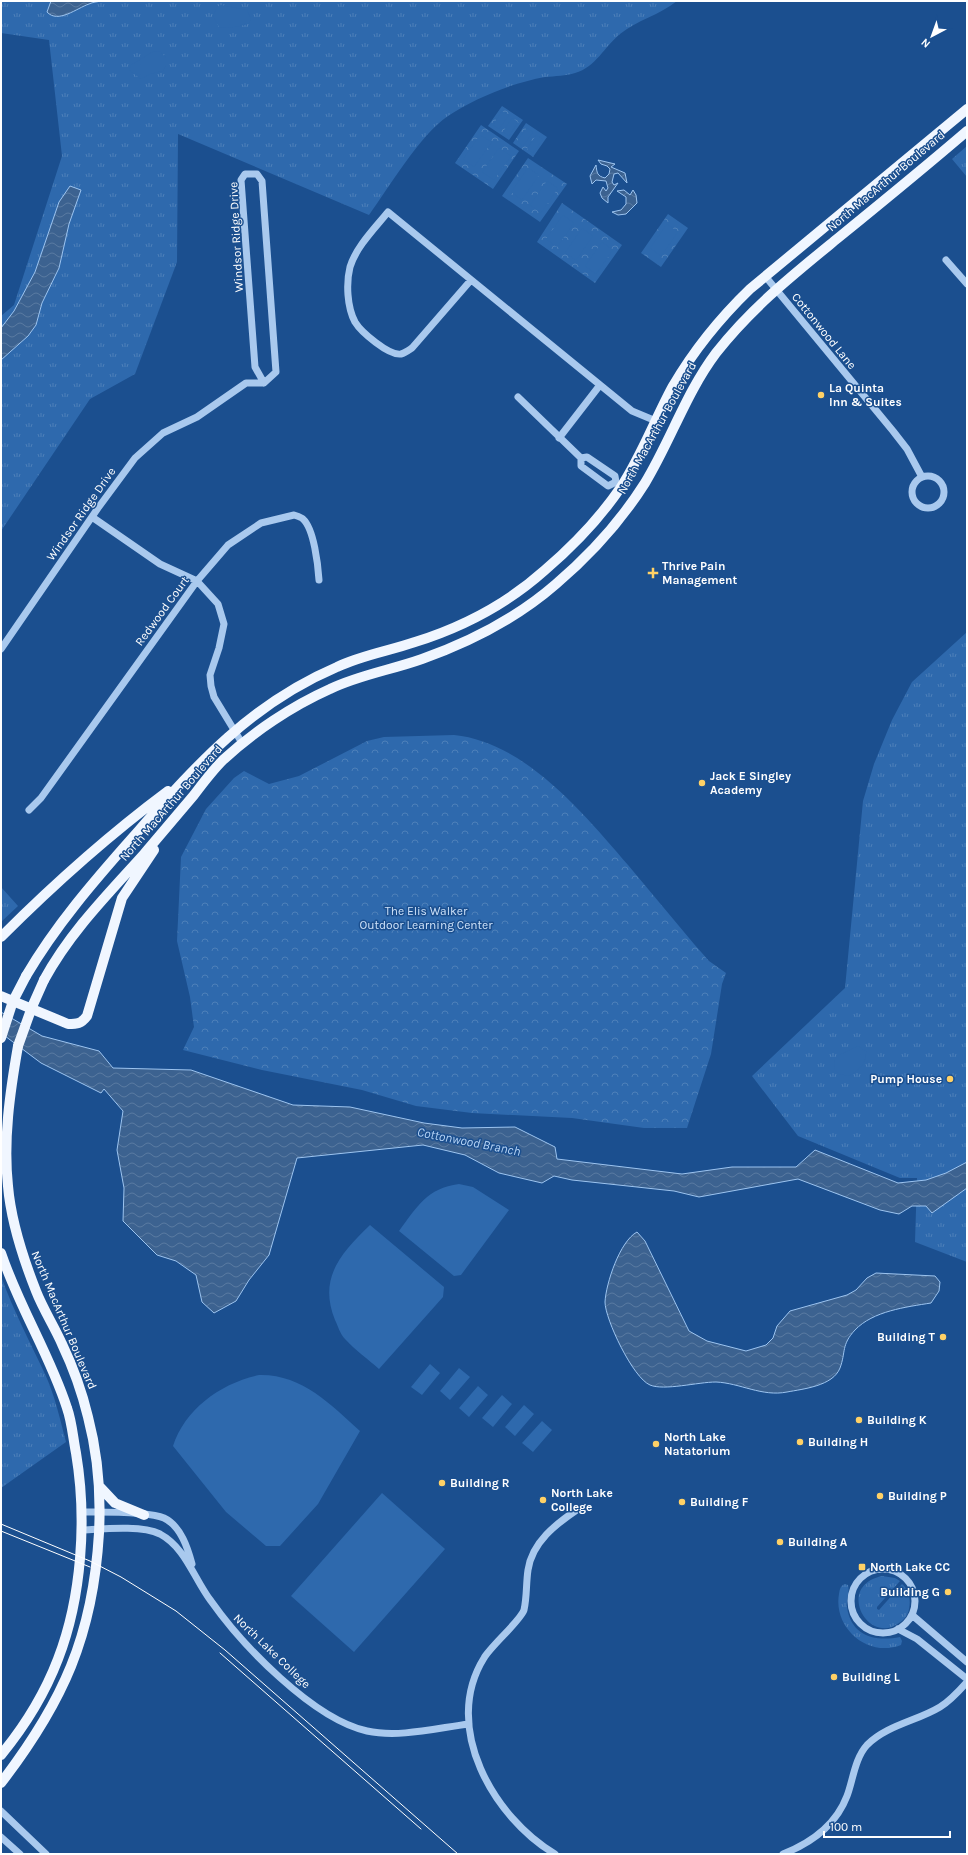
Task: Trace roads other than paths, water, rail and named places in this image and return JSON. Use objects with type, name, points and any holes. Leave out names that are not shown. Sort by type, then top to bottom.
[{"type":"main road","name":"North MacArthur Boulevard","points":[[1,1038],[13,1001],[26,976],[43,947],[69,911],[188,777],[234,731],[269,704],[338,666],[362,656],[412,643],[445,632],[477,618],[519,591],[576,542],[602,513],[619,484],[639,456],[672,388],[697,349],[736,303],[765,276],[967,109]]},
{"type":"main road","name":"North MacArthur Boulevard","points":[[1,1783],[38,1731],[60,1692],[72,1664],[90,1608],[95,1582],[101,1512],[94,1440],[88,1416],[74,1372],[37,1293],[20,1248],[8,1187],[6,1150],[9,1107],[18,1046],[32,1007],[57,955],[73,933],[170,824],[220,763],[242,743],[289,711],[326,690],[351,679],[419,660],[461,644],[483,633],[530,606],[588,554],[622,516],[645,483],[681,410],[702,372],[746,317],[776,289],[967,131]]},
{"type":"main road","points":[[576,542],[588,554]]},
{"type":"main road","points":[[1,937],[72,870],[143,809],[188,777]]},
{"type":"main road","points":[[1,996],[68,1024],[78,1024],[83,1021],[87,1016],[122,898],[170,824]]},
{"type":"main road","points":[[1,1253],[10,1281],[58,1381],[68,1411],[79,1472],[82,1512],[80,1556],[66,1636],[58,1660],[44,1688],[19,1730],[1,1755]]},
{"type":"main road","points":[[99,1486],[115,1503],[144,1515]]},
{"type":"main road","points":[[1,1747],[19,1730]]},
{"type":"street","name":"Windsor Ridge Drive","points":[[1,649],[92,517],[135,458],[163,433],[197,417],[246,383],[264,383],[276,372],[262,180],[257,174],[250,173],[245,174],[241,180],[255,367],[264,383]]},
{"type":"street","points":[[471,280],[412,348],[401,354],[390,352],[363,332],[355,322],[350,310],[348,294],[350,268],[358,250],[388,212],[632,411],[656,421]]},
{"type":"street","points":[[946,260],[967,284]]},
{"type":"street","name":"Cottonwood Lane","points":[[765,276],[906,449],[922,477]]},
{"type":"street","points":[[559,438],[600,385]]},
{"type":"street","points":[[518,397],[581,458],[581,466],[608,486],[619,484],[615,476],[587,457],[581,458]]},
{"type":"street","points":[[922,477],[933,477],[938,479],[944,489],[942,500],[935,507],[924,508],[915,503],[912,499],[912,488],[914,483],[922,477]]},
{"type":"street","name":"Redwood Court","points":[[29,810],[41,798],[197,581],[228,545],[261,523],[294,515],[303,519],[309,531],[317,560],[319,580]]},
{"type":"street","points":[[92,517],[160,564],[197,581],[215,600],[222,614],[224,624],[219,648],[210,675],[211,686],[214,697],[242,743]]},
{"type":"street","points":[[555,1854],[529,1837],[503,1809],[479,1766],[469,1724],[470,1690],[484,1659],[524,1611],[528,1568],[537,1546],[554,1526],[578,1510]]},
{"type":"street","name":"North Lake College","points":[[82,1512],[144,1515],[165,1518],[177,1530],[187,1547],[195,1574]]},
{"type":"street","name":"North Lake College","points":[[82,1530],[147,1530],[160,1534],[171,1542],[183,1555],[209,1600],[247,1645],[307,1700],[327,1715],[350,1726],[368,1731],[385,1733],[411,1732],[469,1724]]},
{"type":"street","points":[[885,1568],[900,1573],[908,1580],[915,1594],[915,1605],[912,1615],[906,1623],[898,1629],[888,1632],[877,1632],[867,1628],[859,1621],[853,1612],[851,1601],[853,1590],[858,1581],[865,1574],[875,1570],[885,1568]]},
{"type":"street","points":[[912,1615],[967,1662]]},
{"type":"street","points":[[783,1854],[815,1838],[830,1824],[846,1797],[855,1768],[867,1745],[893,1728],[939,1708],[954,1697],[967,1680],[917,1639],[898,1629]]},
{"type":"street","points":[[1,1811],[46,1854]]},
{"type":"street","points":[[1,1837],[20,1854]]},
{"type":"water","points":[[51,1],[101,1],[90,3],[68,14],[57,16],[51,15],[47,12]]},
{"type":"water","points":[[598,160],[615,164],[611,167],[625,173],[627,183],[618,173],[614,174],[612,182],[614,185],[618,183],[608,197],[608,203],[602,198],[600,193],[603,187],[606,191],[608,188],[606,181],[596,180],[592,184],[590,176],[596,165],[597,172],[600,176],[605,178],[609,174],[610,169],[601,164]]},
{"type":"water","points":[[70,186],[81,190],[69,224],[59,268],[42,303],[36,325],[28,336],[1,360],[1,328],[14,311],[35,272],[59,202]]},
{"type":"water","points":[[624,190],[630,195],[633,190],[636,195],[637,203],[626,214],[618,215],[612,212],[621,210],[626,204],[626,197],[617,191]]},
{"type":"water","name":"Cottonwood Branch","points":[[1,1012],[42,1036],[99,1051],[113,1068],[191,1070],[293,1105],[350,1107],[424,1123],[462,1128],[515,1127],[555,1147],[557,1159],[682,1174],[732,1167],[796,1167],[815,1150],[898,1183],[926,1180],[946,1173],[967,1162],[967,1188],[932,1213],[926,1206],[912,1206],[899,1214],[880,1210],[798,1179],[699,1197],[674,1191],[572,1180],[554,1176],[542,1183],[499,1173],[465,1155],[423,1145],[297,1158],[269,1255],[249,1280],[236,1301],[214,1313],[202,1302],[196,1275],[176,1261],[157,1255],[123,1221],[124,1188],[117,1150],[123,1111],[104,1089],[101,1093],[41,1063],[1,1033]]},
{"type":"water","points":[[637,1232],[645,1241],[689,1331],[707,1341],[746,1351],[766,1345],[773,1338],[777,1326],[790,1311],[847,1295],[856,1290],[867,1278],[876,1273],[935,1276],[940,1282],[939,1291],[931,1303],[911,1306],[880,1314],[862,1324],[855,1330],[848,1340],[844,1349],[840,1368],[836,1374],[831,1379],[817,1386],[778,1393],[769,1393],[716,1382],[672,1387],[656,1387],[643,1380],[628,1360],[615,1334],[606,1310],[605,1302],[608,1284],[615,1263],[625,1244]]},
{"type":"tram line","points":[[1,1524],[90,1561],[121,1577],[176,1611],[225,1650],[458,1854]]},
{"type":"tram line","points":[[1,1531],[90,1567]]},
{"type":"tram line","points":[[220,1653],[421,1829]]},
{"type":"place","name":"La Quinta Inn & Suites","points":[[821,395]]},
{"type":"place","name":"Thrive Pain Management","points":[[653,573]]},
{"type":"place","name":"Jack E Singley Academy","points":[[702,783]]},
{"type":"place","name":"Pump House","points":[[950,1079]]},
{"type":"place","name":"Building T","points":[[943,1337]]},
{"type":"place","name":"Building K","points":[[859,1420]]},
{"type":"place","name":"Building H","points":[[800,1442]]},
{"type":"place","name":"North Lake Natatorium","points":[[656,1444]]},
{"type":"place","name":"Building R","points":[[442,1483]]},
{"type":"place","name":"Building P","points":[[880,1496]]},
{"type":"place","name":"North Lake College","points":[[543,1500]]},
{"type":"place","name":"Building F","points":[[682,1502]]},
{"type":"place","name":"Building A","points":[[780,1542]]},
{"type":"place","name":"North Lake CC","points":[[862,1567]]},
{"type":"place","name":"Building G","points":[[948,1592]]},
{"type":"place","name":"Building L","points":[[834,1677]]},
{"type":"park label","name":"The Elis Walker Outdoor Learning Center","points":[[426,918]]}]
